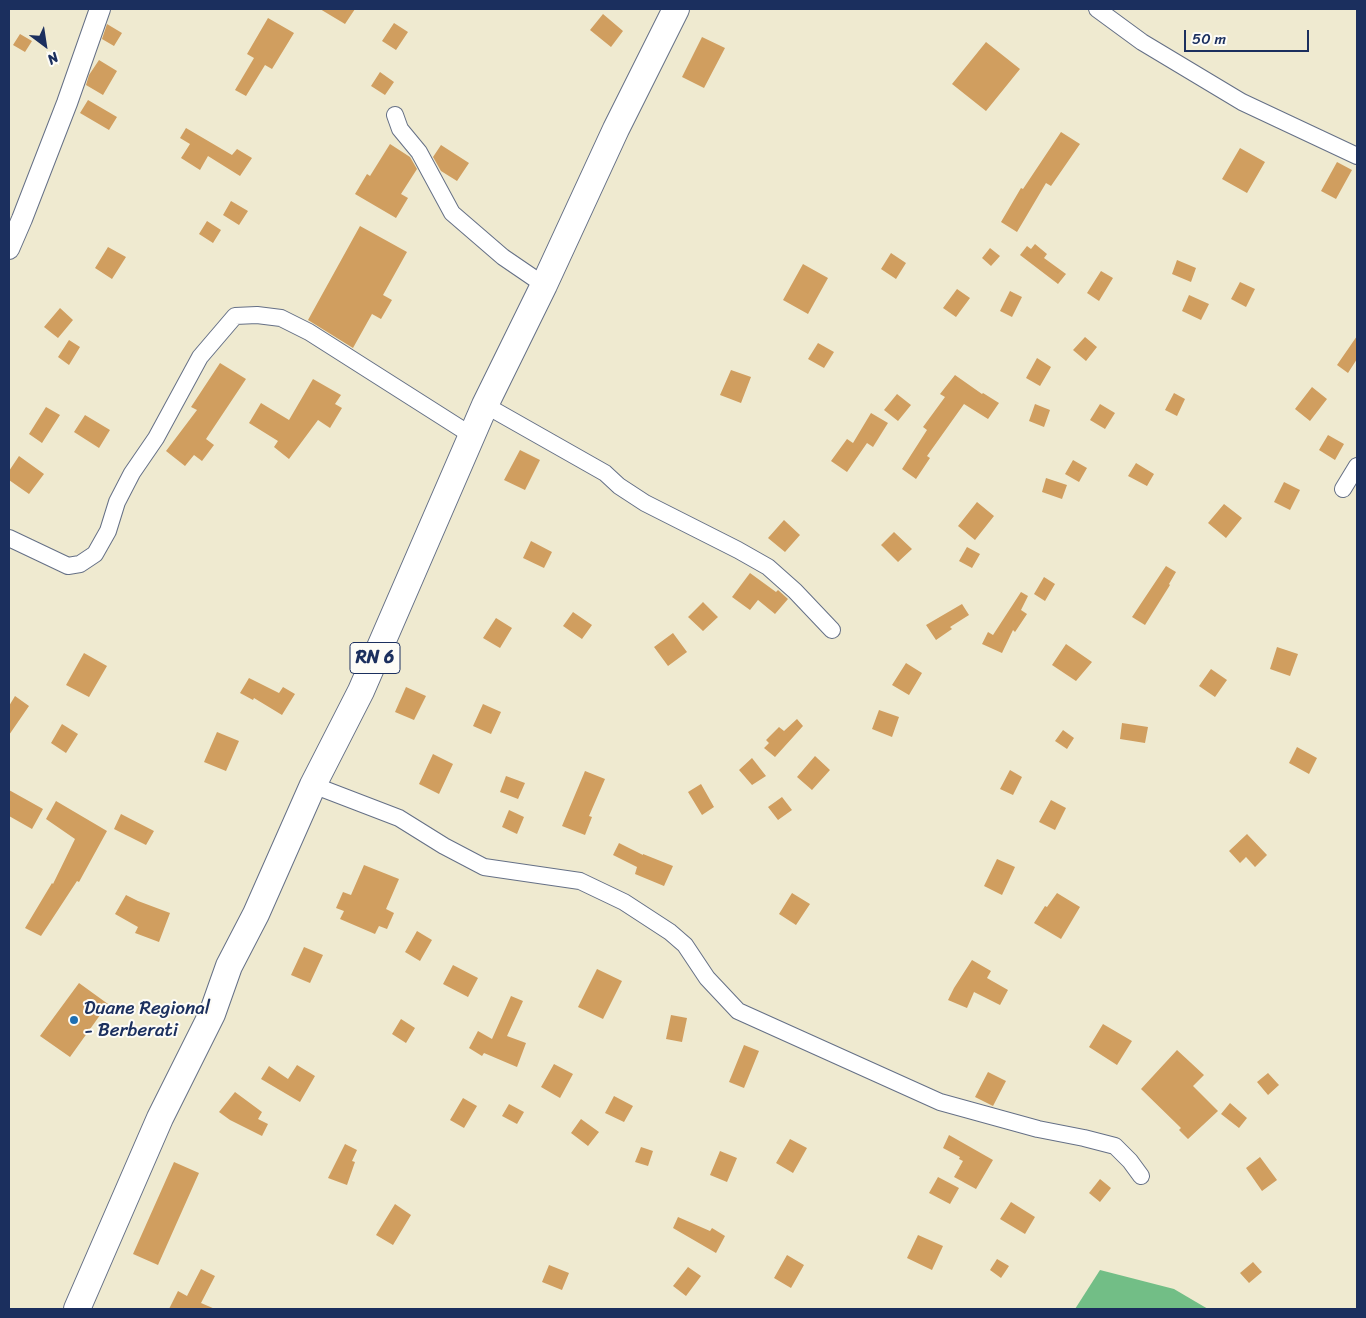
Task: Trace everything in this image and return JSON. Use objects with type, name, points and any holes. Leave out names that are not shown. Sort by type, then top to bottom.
[{"type":"main road","name":"RN 6","points":[[78,1309],[160,1118],[212,1014],[229,966],[256,914],[313,785],[361,691],[471,435],[616,129],[676,9]]},
{"type":"street","points":[[9,249],[60,121],[100,9]]},
{"type":"street","points":[[1097,9],[1142,42],[1242,102],[1357,156]]},
{"type":"street","points":[[395,115],[400,130],[419,152],[452,213],[503,257],[544,284]]},
{"type":"street","points":[[9,538],[68,566],[80,564],[94,554],[108,531],[117,502],[132,473],[156,438],[200,357],[235,316],[257,315],[281,318],[309,332],[471,435]]},
{"type":"street","points":[[485,405],[605,473],[618,486],[645,504],[768,567],[795,591],[832,630]]},
{"type":"street","points":[[1343,489],[1357,466]]},
{"type":"street","points":[[313,785],[399,818],[444,846],[484,867],[580,881],[624,902],[670,932],[685,945],[707,978],[738,1011],[940,1102],[1038,1129],[1115,1146],[1130,1161],[1141,1176]]},
{"type":"green space","points":[[1100,1270],[1174,1289],[1208,1309],[1075,1309]]},
{"type":"building","points":[[320,9],[355,9],[345,24]]},
{"type":"building","points":[[603,14],[623,31],[611,47],[590,30]]},
{"type":"building","points":[[268,18],[294,33],[272,69],[265,65],[246,96],[235,90],[254,58],[247,54]]},
{"type":"building","points":[[394,23],[408,32],[396,50],[382,41]]},
{"type":"building","points":[[107,24],[122,33],[114,46],[102,39]]},
{"type":"building","points":[[20,34],[32,41],[25,52],[13,45]]},
{"type":"building","points":[[702,37],[725,48],[704,88],[682,77]]},
{"type":"building","points":[[986,42],[1020,69],[986,111],[952,84]]},
{"type":"building","points":[[99,60],[117,71],[103,95],[86,85],[89,75]]},
{"type":"building","points":[[380,72],[394,82],[385,95],[371,86]]},
{"type":"building","points":[[88,100],[117,117],[109,130],[80,113]]},
{"type":"building","points":[[186,128],[232,155],[237,149],[252,158],[240,176],[208,156],[200,170],[181,158],[190,144],[180,138]]},
{"type":"building","points":[[1061,132],[1080,144],[1051,186],[1046,183],[1017,232],[1001,222],[1021,188],[1023,189]]},
{"type":"building","points":[[390,144],[410,157],[417,169],[401,194],[408,198],[396,218],[355,194],[367,174],[370,176]]},
{"type":"building","points":[[441,145],[469,163],[457,181],[441,171],[433,157]]},
{"type":"building","points":[[1240,148],[1265,162],[1247,193],[1222,179]]},
{"type":"building","points":[[1337,162],[1352,170],[1336,199],[1321,191]]},
{"type":"building","points":[[231,201],[248,211],[239,225],[223,215]]},
{"type":"building","points":[[207,221],[221,230],[213,243],[199,234]]},
{"type":"building","points":[[360,226],[407,252],[383,295],[392,300],[381,319],[372,314],[353,348],[308,320]]},
{"type":"building","points":[[1035,244],[1047,254],[1044,258],[1066,274],[1058,284],[1020,255],[1027,246],[1031,249]]},
{"type":"building","points":[[108,247],[126,257],[112,279],[95,268]]},
{"type":"building","points":[[990,248],[1000,256],[991,266],[982,258]]},
{"type":"building","points":[[891,253],[906,263],[896,279],[881,269]]},
{"type":"building","points":[[1177,260],[1196,268],[1191,282],[1172,274]]},
{"type":"building","points":[[803,264],[828,278],[808,314],[783,300]]},
{"type":"building","points":[[1101,271],[1113,278],[1099,301],[1087,293]]},
{"type":"building","points":[[1240,282],[1255,289],[1246,307],[1231,299]]},
{"type":"building","points":[[957,289],[970,298],[956,317],[943,308]]},
{"type":"building","points":[[1010,291],[1022,297],[1012,317],[1000,311]]},
{"type":"building","points":[[1189,295],[1209,304],[1201,320],[1182,311]]},
{"type":"building","points":[[60,308],[73,320],[58,338],[44,327]]},
{"type":"building","points":[[1357,336],[1357,359],[1348,373],[1337,365]]},
{"type":"building","points":[[1085,337],[1097,347],[1086,361],[1073,350]]},
{"type":"building","points":[[69,340],[80,347],[69,365],[58,357]]},
{"type":"building","points":[[818,343],[834,352],[824,368],[808,359]]},
{"type":"building","points":[[1037,358],[1051,367],[1040,386],[1026,378]]},
{"type":"building","points":[[220,363],[246,379],[206,439],[214,445],[202,461],[194,455],[185,466],[166,451],[197,410],[191,407]]},
{"type":"building","points":[[731,370],[751,377],[741,403],[720,395]]},
{"type":"building","points":[[955,375],[982,394],[999,403],[988,419],[964,404],[927,456],[930,458],[916,479],[902,469],[927,430],[923,427],[945,397],[940,394]]},
{"type":"building","points":[[313,379],[341,395],[335,404],[342,408],[330,428],[318,420],[289,459],[274,447],[278,441],[249,423],[261,403],[289,420]]},
{"type":"building","points":[[1312,387],[1327,399],[1310,421],[1295,409]]},
{"type":"building","points":[[1174,393],[1185,399],[1177,416],[1165,410]]},
{"type":"building","points":[[897,394],[911,405],[898,421],[884,410]]},
{"type":"building","points":[[1035,404],[1050,410],[1044,427],[1029,421]]},
{"type":"building","points":[[1100,404],[1115,413],[1105,429],[1090,420]]},
{"type":"building","points":[[46,407],[60,415],[42,443],[29,434]]},
{"type":"building","points":[[871,413],[888,423],[873,447],[867,443],[847,472],[831,461],[847,439],[853,443]]},
{"type":"building","points":[[85,415],[110,430],[99,448],[74,432]]},
{"type":"building","points":[[1328,435],[1344,444],[1335,460],[1319,450]]},
{"type":"building","points":[[520,450],[540,460],[525,490],[504,480]]},
{"type":"building","points":[[19,456],[44,474],[29,494],[9,480],[9,471]]},
{"type":"building","points":[[1073,460],[1087,468],[1079,482],[1065,474]]},
{"type":"building","points":[[1136,463],[1154,474],[1147,486],[1128,476]]},
{"type":"building","points":[[1046,478],[1067,485],[1062,499],[1042,492]]},
{"type":"building","points":[[1284,482],[1300,490],[1290,510],[1274,502]]},
{"type":"building","points":[[977,502],[994,516],[975,540],[958,526]]},
{"type":"building","points":[[1224,504],[1242,518],[1226,538],[1208,523]]},
{"type":"building","points":[[784,520],[800,535],[785,552],[768,538]]},
{"type":"building","points":[[894,532],[912,549],[898,562],[881,545]]},
{"type":"building","points":[[531,541],[552,552],[544,568],[523,558]]},
{"type":"building","points":[[967,547],[980,554],[972,568],[959,561]]},
{"type":"building","points":[[1166,566],[1176,572],[1145,625],[1132,617]]},
{"type":"building","points":[[750,573],[776,592],[778,590],[788,599],[775,614],[758,600],[750,610],[732,597]]},
{"type":"building","points":[[1044,577],[1055,584],[1045,601],[1034,594]]},
{"type":"building","points":[[1021,592],[1028,596],[1021,610],[1027,614],[1015,632],[1013,630],[1002,653],[982,644],[988,632],[993,635]]},
{"type":"building","points":[[703,602],[718,617],[703,631],[688,617]]},
{"type":"building","points":[[962,604],[969,615],[950,627],[952,629],[936,640],[926,625]]},
{"type":"building","points":[[573,612],[592,625],[582,639],[563,626]]},
{"type":"building","points":[[496,618],[512,628],[500,648],[483,638]]},
{"type":"building","points":[[673,633],[687,652],[668,666],[654,647]]},
{"type":"building","points":[[1066,644],[1092,662],[1076,681],[1052,665]]},
{"type":"building","points":[[1277,647],[1298,654],[1290,676],[1270,669]]},
{"type":"building","points":[[84,653],[107,666],[89,697],[66,685]]},
{"type":"building","points":[[906,663],[922,673],[909,695],[892,685]]},
{"type":"building","points":[[1211,669],[1227,680],[1215,697],[1199,686]]},
{"type":"building","points":[[249,678],[279,693],[283,687],[295,694],[282,715],[254,698],[253,700],[240,693]]},
{"type":"building","points":[[406,687],[426,696],[414,720],[395,712]]},
{"type":"building","points":[[15,696],[29,706],[9,735],[9,706]]},
{"type":"building","points":[[483,704],[501,712],[491,734],[473,726]]},
{"type":"building","points":[[879,710],[899,717],[892,737],[872,729]]},
{"type":"building","points":[[797,719],[803,726],[775,757],[764,748],[769,743],[766,740],[779,727],[784,731]]},
{"type":"building","points":[[1122,723],[1148,727],[1145,743],[1120,739]]},
{"type":"building","points":[[62,724],[78,734],[66,753],[51,743]]},
{"type":"building","points":[[1063,730],[1074,738],[1067,749],[1055,741]]},
{"type":"building","points":[[217,732],[239,741],[226,771],[204,762]]},
{"type":"building","points":[[1297,747],[1317,758],[1309,774],[1289,763]]},
{"type":"building","points":[[433,754],[453,764],[439,794],[419,784]]},
{"type":"building","points":[[815,756],[830,770],[812,790],[797,777]]},
{"type":"building","points":[[752,758],[766,776],[752,785],[739,770]]},
{"type":"building","points":[[1010,770],[1022,777],[1013,795],[1000,789]]},
{"type":"building","points":[[585,771],[605,779],[589,816],[592,817],[585,835],[562,826]]},
{"type":"building","points":[[506,776],[525,783],[518,799],[500,792]]},
{"type":"building","points":[[701,784],[714,807],[702,815],[688,792]]},
{"type":"building","points":[[9,790],[43,809],[32,829],[9,816]]},
{"type":"building","points":[[782,797],[792,810],[778,820],[768,807]]},
{"type":"building","points":[[1051,800],[1066,808],[1055,830],[1039,822]]},
{"type":"building","points":[[56,801],[107,831],[79,882],[77,881],[41,936],[25,928],[53,884],[75,839],[46,819]]},
{"type":"building","points":[[509,810],[524,817],[517,834],[502,827]]},
{"type":"building","points":[[121,814],[154,831],[146,845],[114,829]]},
{"type":"building","points":[[1247,834],[1267,855],[1255,867],[1246,857],[1240,863],[1229,851]]},
{"type":"building","points":[[619,843],[643,855],[673,866],[664,886],[635,874],[637,867],[613,855]]},
{"type":"building","points":[[997,859],[1015,867],[1002,895],[984,886]]},
{"type":"building","points":[[364,865],[399,879],[386,909],[394,913],[387,929],[379,926],[375,934],[340,919],[344,911],[336,908],[343,892],[351,895]]},
{"type":"building","points":[[792,893],[810,904],[796,925],[779,914]]},
{"type":"building","points":[[1057,893],[1080,907],[1061,939],[1034,923],[1045,906],[1047,907]]},
{"type":"building","points":[[126,895],[170,913],[159,942],[135,933],[138,927],[115,914]]},
{"type":"building","points":[[417,931],[432,940],[420,961],[405,952]]},
{"type":"building","points":[[304,947],[323,955],[310,983],[291,975]]},
{"type":"building","points":[[972,960],[991,971],[987,978],[1008,990],[1000,1005],[974,992],[967,1008],[948,1000]]},
{"type":"building","points":[[453,965],[478,978],[468,997],[443,984]]},
{"type":"building","points":[[597,969],[622,981],[603,1019],[578,1007]]},
{"type":"building","name":"Duane Regional - Berberati","points":[[79,983],[108,1004],[70,1057],[40,1036]]},
{"type":"building","points":[[511,996],[523,1001],[507,1036],[526,1043],[517,1067],[484,1053],[482,1056],[469,1048],[478,1031],[492,1039]]},
{"type":"building","points":[[671,1015],[687,1018],[682,1042],[666,1039]]},
{"type":"building","points":[[401,1019],[415,1028],[406,1043],[392,1034]]},
{"type":"building","points":[[1103,1024],[1132,1041],[1117,1065],[1089,1047]]},
{"type":"building","points":[[744,1045],[759,1051],[744,1088],[729,1082]]},
{"type":"building","points":[[1177,1050],[1204,1075],[1193,1086],[1218,1111],[1188,1139],[1179,1130],[1181,1128],[1141,1089]]},
{"type":"building","points":[[554,1064],[573,1074],[560,1098],[541,1087]]},
{"type":"building","points":[[297,1065],[315,1076],[300,1102],[261,1079],[269,1066],[288,1079]]},
{"type":"building","points":[[988,1072],[1006,1081],[993,1106],[975,1097]]},
{"type":"building","points":[[1268,1073],[1279,1085],[1268,1095],[1257,1082]]},
{"type":"building","points":[[235,1092],[262,1112],[258,1119],[268,1124],[262,1136],[230,1120],[219,1112]]},
{"type":"building","points":[[614,1096],[633,1106],[624,1122],[605,1113]]},
{"type":"building","points":[[463,1098],[477,1106],[464,1128],[450,1120]]},
{"type":"building","points":[[1230,1103],[1247,1118],[1239,1128],[1221,1114]]},
{"type":"building","points":[[509,1104],[524,1112],[517,1124],[502,1116]]},
{"type":"building","points":[[581,1119],[599,1132],[588,1146],[571,1133]]},
{"type":"building","points":[[949,1135],[993,1160],[976,1189],[954,1177],[963,1161],[959,1159],[960,1157],[943,1148]]},
{"type":"building","points":[[790,1139],[807,1148],[793,1173],[776,1163]]},
{"type":"building","points":[[345,1144],[357,1150],[352,1161],[355,1162],[347,1185],[328,1178]]},
{"type":"building","points":[[641,1147],[653,1151],[648,1166],[635,1162]]},
{"type":"building","points":[[720,1151],[737,1158],[727,1182],[710,1175]]},
{"type":"building","points":[[1260,1157],[1277,1180],[1262,1191],[1246,1168]]},
{"type":"building","points":[[174,1162],[199,1173],[158,1265],[133,1254]]},
{"type":"building","points":[[938,1177],[959,1188],[950,1204],[929,1193]]},
{"type":"building","points":[[1100,1179],[1111,1188],[1100,1202],[1089,1193]]},
{"type":"building","points":[[1011,1202],[1035,1217],[1025,1234],[1000,1219]]},
{"type":"building","points":[[395,1204],[411,1215],[393,1245],[376,1235]]},
{"type":"building","points":[[678,1217],[710,1231],[712,1228],[725,1236],[716,1253],[673,1228]]},
{"type":"building","points":[[918,1235],[943,1246],[932,1270],[907,1258]]},
{"type":"building","points":[[787,1255],[804,1265],[791,1288],[774,1278]]},
{"type":"building","points":[[997,1259],[1009,1266],[1001,1278],[990,1270]]},
{"type":"building","points":[[1253,1262],[1262,1272],[1249,1283],[1240,1273]]},
{"type":"building","points":[[549,1265],[569,1273],[562,1290],[542,1282]]},
{"type":"building","points":[[688,1267],[701,1276],[686,1296],[673,1286]]},
{"type":"building","points":[[201,1269],[215,1276],[201,1303],[215,1309],[169,1309],[178,1291],[187,1296]]},
{"type":"place","name":"Duane Regional - Berberati","points":[[74,1020]]}]
